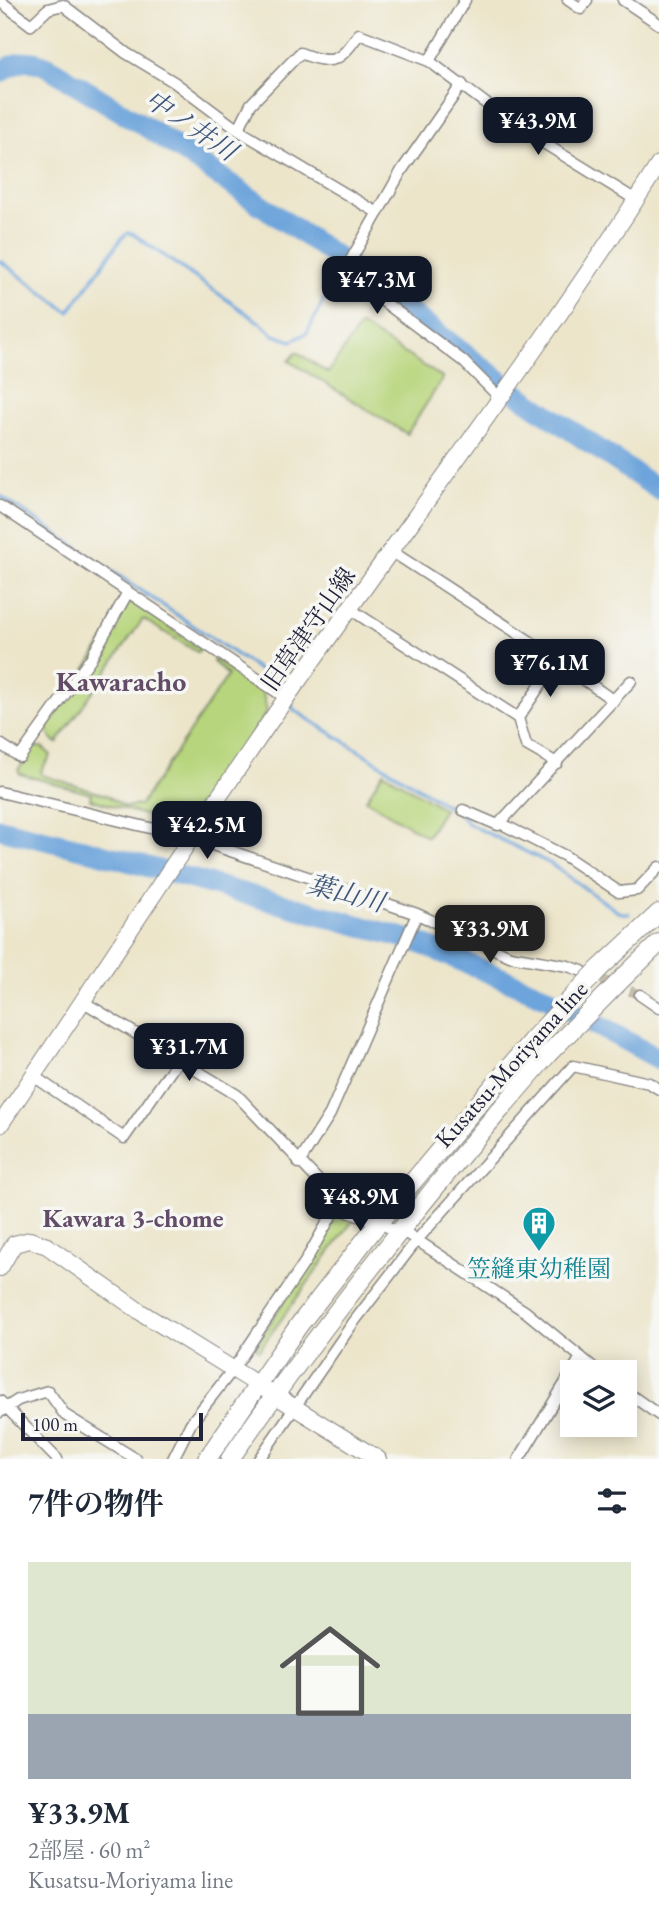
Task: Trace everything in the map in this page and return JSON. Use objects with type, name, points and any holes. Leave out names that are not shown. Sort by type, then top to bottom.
[{"type":"main road","name":"Kusatsu-Moriyama line","points":[[207,1459],[299,1325],[379,1222],[590,970],[659,913]]},
{"type":"main road","name":"Kusatsu-Moriyama line","points":[[230,1459],[273,1396],[399,1229],[548,1054],[659,943]]},
{"type":"street","points":[[429,61],[465,0]]},
{"type":"street","points":[[568,0],[581,9],[587,0]]},
{"type":"street","points":[[623,0],[659,24]]},
{"type":"street","points":[[0,1],[23,22],[31,25],[48,9],[63,5],[126,53],[174,82],[238,130],[378,213]]},
{"type":"street","points":[[238,130],[251,104],[300,53],[320,61],[335,61],[345,54],[359,34],[429,61],[516,126],[636,200]]},
{"type":"street","points":[[462,84],[402,170],[344,272],[463,361],[500,398]]},
{"type":"street","name":"旧草津守山線","points":[[0,1125],[286,698],[580,286],[659,163]]},
{"type":"street","points":[[0,506],[286,698]]},
{"type":"street","points":[[391,551],[534,644],[614,701]]},
{"type":"street","points":[[0,744],[20,757],[97,648],[128,592]]},
{"type":"street","points":[[350,609],[518,718],[526,745],[557,763]]},
{"type":"street","points":[[518,718],[556,662]]},
{"type":"street","points":[[463,810],[494,825],[500,823],[631,681]]},
{"type":"street","points":[[0,792],[190,840],[417,914],[510,956],[590,970]]},
{"type":"street","points":[[500,823],[565,856],[619,892],[637,890],[659,867]]},
{"type":"street","points":[[299,1163],[330,1114],[394,973],[417,914]]},
{"type":"street","points":[[640,995],[659,1008]]},
{"type":"street","points":[[82,1001],[223,1085],[251,1107],[299,1163],[348,1212],[399,1229],[417,1240],[526,1312],[585,1360]]},
{"type":"street","points":[[32,1075],[124,1138],[179,1059]]},
{"type":"street","points":[[259,1459],[353,1323],[417,1240],[572,1066],[649,1083],[659,1088]]},
{"type":"street","points":[[173,1459],[191,1423],[234,1367],[304,1262],[338,1204]]},
{"type":"street","points":[[0,1268],[13,1244],[36,1241],[142,1313],[234,1367],[273,1396],[378,1459]]},
{"type":"street","points":[[519,1459],[581,1357]]},
{"type":"street","points":[[57,1459],[2,1407],[32,1394],[48,1391],[73,1421],[136,1459]]},
{"type":"street","points":[[637,1399],[659,1415]]},
{"type":"green space","points":[[360,325],[443,378],[407,434],[289,361],[297,352],[328,373]]},
{"type":"green space","points":[[130,601],[201,649],[197,652],[143,619],[57,743],[49,736],[48,727]]},
{"type":"green space","points":[[214,659],[262,690],[267,711],[235,760],[181,826],[90,799],[91,794],[20,774],[18,770],[33,747],[42,747],[51,755],[41,771],[42,775],[106,795],[125,807],[140,805],[228,675],[213,662]]},
{"type":"green space","points":[[383,772],[444,809],[427,837],[366,800]]},
{"type":"green space","points":[[343,1213],[354,1219],[259,1350],[255,1347],[338,1214]]},
{"type":"waterway","name":"中ノ井川","points":[[0,73],[29,61],[48,67],[156,133],[344,262]]},
{"type":"waterway","points":[[0,261],[69,312],[121,239],[128,233],[133,234],[274,335],[292,341],[307,333],[343,262]]},
{"type":"waterway","name":"中ノ井川","points":[[356,271],[499,380]]},
{"type":"waterway","name":"中ノ井川","points":[[516,393],[659,490]]},
{"type":"waterway","points":[[0,496],[283,686],[285,691]]},
{"type":"waterway","points":[[290,701],[294,710],[457,812],[469,824],[551,864],[618,912],[629,914]]},
{"type":"waterway","name":"葉山川","points":[[0,829],[91,851],[415,941],[546,997],[659,1059]]},
{"type":"tunnel","points":[[588,974],[640,995]]},
{"type":"place","name":"笠縫東幼稚園","points":[[539,1253]]},
{"type":"district","name":"Kawaracho","points":[[121,681]]},
{"type":"district","name":"Kawara 3-chome","points":[[133,1218]]}]
